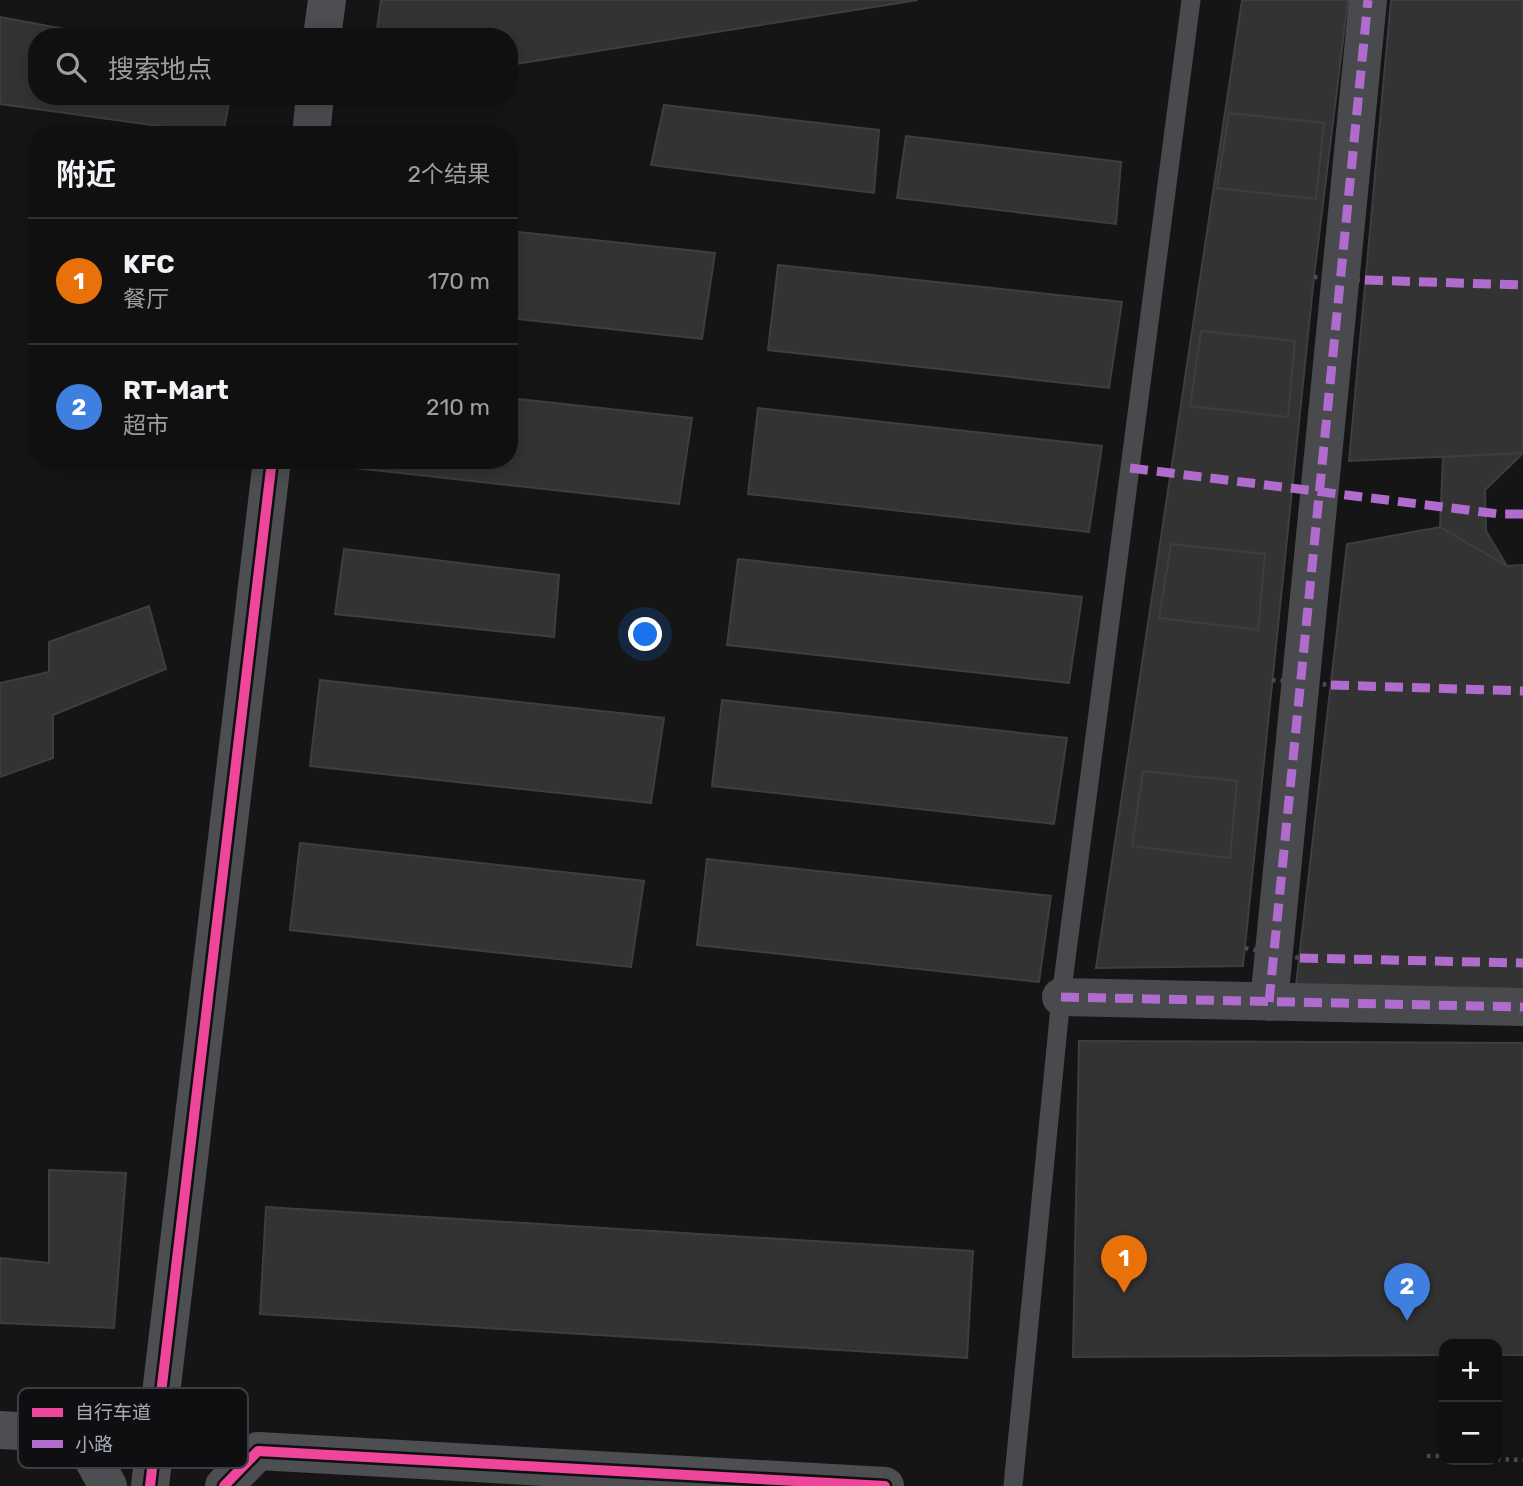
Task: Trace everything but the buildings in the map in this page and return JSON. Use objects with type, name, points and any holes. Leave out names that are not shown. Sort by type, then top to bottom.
[{"type":"street","points":[[323,28],[327,0]]},
{"type":"street","points":[[1269,1002],[1368,0]]},
{"type":"street","points":[[312,126],[314,105]]},
{"type":"street","points":[[162,1388],[271,469]]},
{"type":"street","points":[[1061,997],[1523,1007]]},
{"type":"street","points":[[0,1430],[18,1431]]},
{"type":"street","points":[[248,1461],[257,1451],[885,1486]]},
{"type":"street","points":[[98,1468],[108,1486]]},
{"type":"street","points":[[150,1486],[152,1468]]},
{"type":"street","points":[[224,1486],[241,1468]]},
{"type":"lane","points":[[1013,1486],[1061,997],[1191,0]]},
{"type":"path","points":[[1314,277],[1365,281]]},
{"type":"path","points":[[1272,680],[1331,685]]},
{"type":"path","points":[[1245,948],[1300,958]]},
{"type":"path","points":[[1427,1456],[1439,1456]]},
{"type":"path","points":[[1502,1459],[1523,1460]]},
{"type":"marked path","points":[[1269,1002],[1368,0]]},
{"type":"marked path","points":[[1365,280],[1523,285]]},
{"type":"marked path","points":[[1130,468],[1499,514],[1523,514]]},
{"type":"marked path","points":[[1331,685],[1523,691]]},
{"type":"marked path","points":[[1300,958],[1523,963]]},
{"type":"marked path","points":[[1061,997],[1523,1007]]},
{"type":"cycle path","points":[[162,1388],[271,469]]},
{"type":"cycle path","points":[[248,1461],[258,1451],[885,1486]]},
{"type":"cycle path","points":[[150,1486],[152,1468]]},
{"type":"cycle path","points":[[224,1486],[241,1468]]},
{"type":"place","name":"KFC","points":[[1124,1293]]},
{"type":"place","name":"RT-Mart","points":[[1407,1321]]}]
